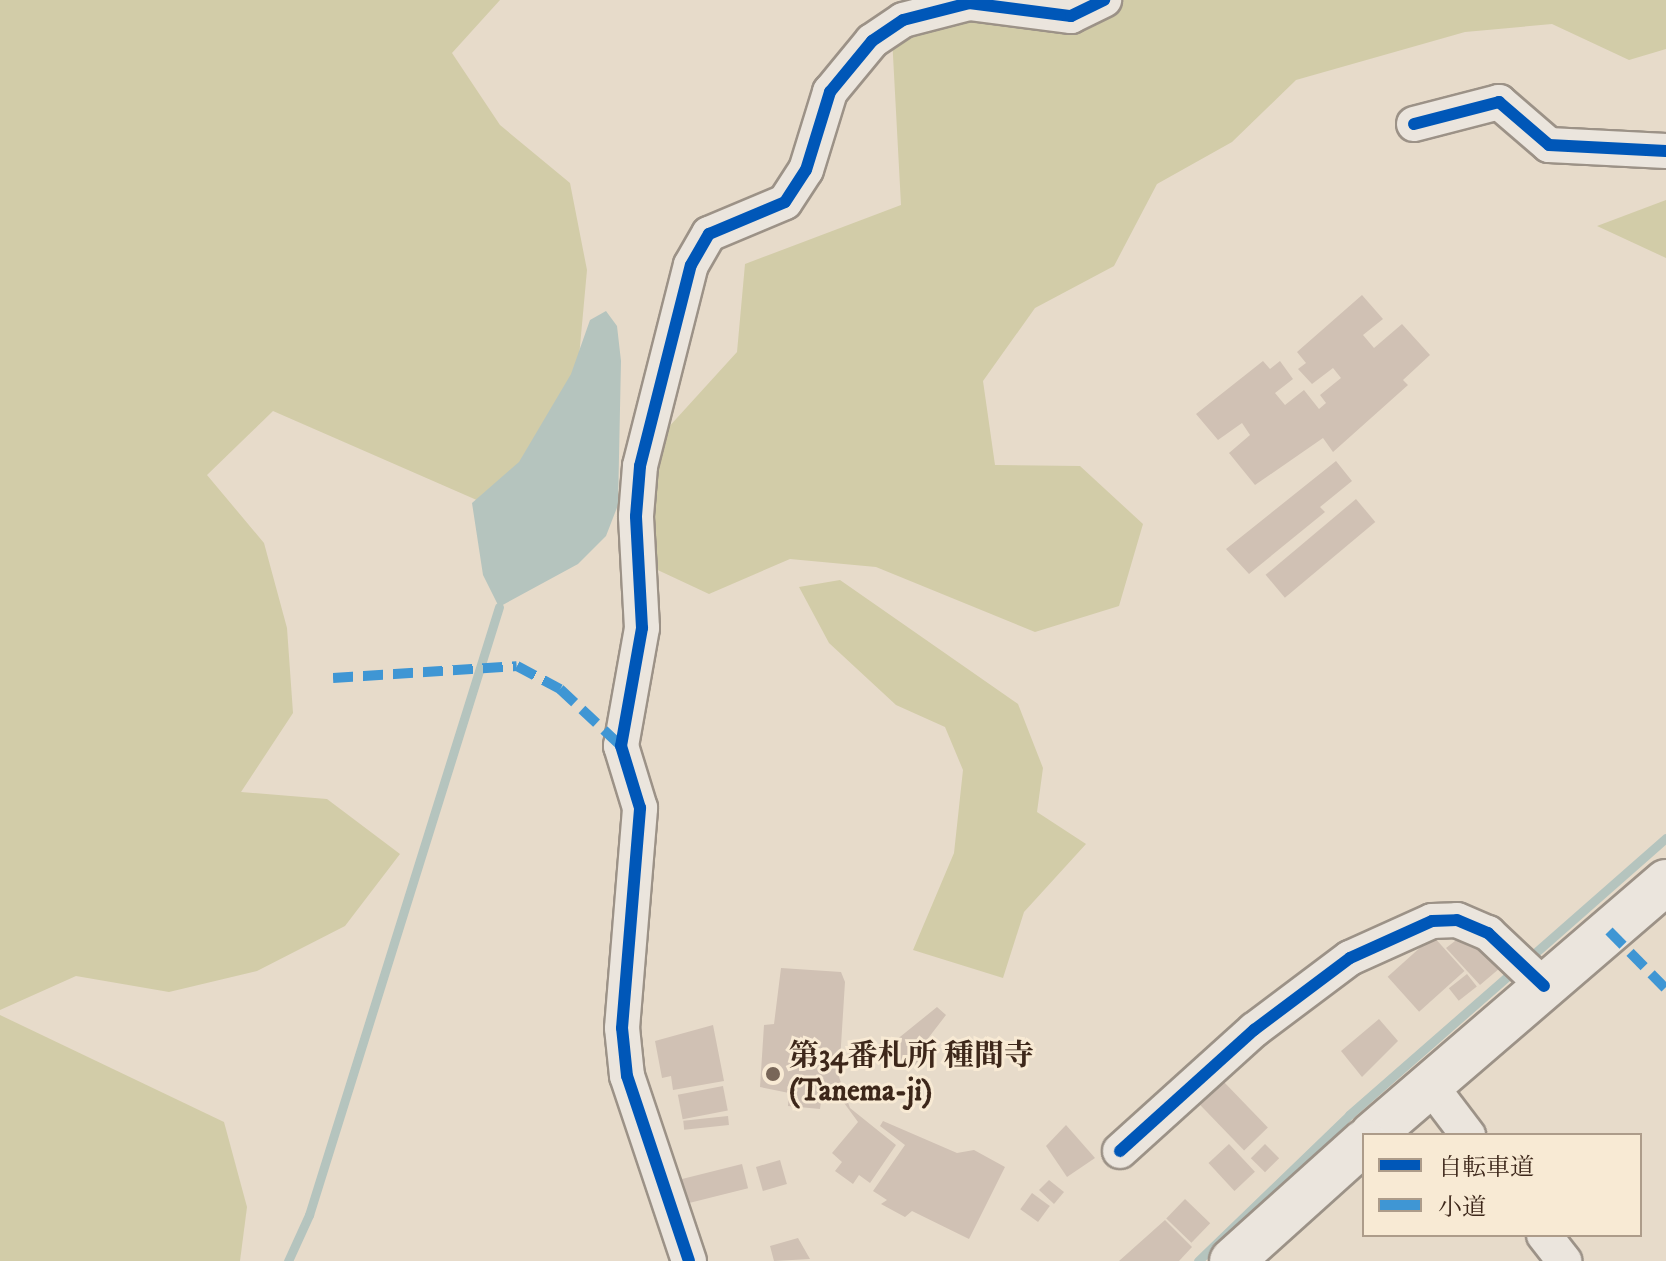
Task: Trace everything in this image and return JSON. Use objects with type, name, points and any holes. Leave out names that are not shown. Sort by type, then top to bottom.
[{"type":"main road","points":[[1374,1133],[1430,1085],[1533,976],[1666,882]]},
{"type":"main road","points":[[1232,1261],[1362,1144]]},
{"type":"street","points":[[689,1261],[627,1076],[622,1028],[640,808],[621,746],[642,628],[636,516],[640,466],[691,265],[709,234],[785,202],[806,170],[830,92],[872,41],[893,27],[942,6],[969,3],[1071,16],[1104,0]]},
{"type":"street","points":[[1414,124],[1499,102],[1549,145],[1666,151]]},
{"type":"street","points":[[1120,1151],[1254,1030],[1350,958],[1432,921],[1457,920],[1488,933],[1533,976]]},
{"type":"street","points":[[1430,1085],[1466,1133]]},
{"type":"street","points":[[1546,1237],[1564,1261]]},
{"type":"shaded area","points":[[0,0],[500,0],[452,53],[500,125],[570,183],[587,270],[579,357],[555,445],[495,508],[273,411],[207,475],[264,543],[287,628],[293,713],[241,792],[327,799],[400,854],[345,926],[257,971],[169,992],[76,976],[0,1010]]},
{"type":"shaded area","points":[[1115,0],[1666,0],[1666,49],[1629,60],[1552,24],[1465,32],[1296,80],[1232,142],[1157,184],[1114,266],[1035,308],[983,381],[995,465],[1080,466],[1143,524],[1119,606],[1035,632],[876,567],[790,559],[709,594],[632,558],[626,474],[737,352],[745,264],[901,205],[892,37],[973,15]]},
{"type":"shaded area","points":[[1666,200],[1666,258],[1597,226]]},
{"type":"shaded area","points":[[606,311],[617,326],[621,361],[618,505],[606,536],[578,564],[499,607],[483,575],[472,503],[519,462],[571,374],[590,320]]},
{"type":"shaded area","points":[[840,580],[1018,704],[1043,768],[1037,812],[1086,844],[1024,912],[1003,978],[913,950],[954,853],[963,770],[945,727],[896,705],[829,643],[799,587]]},
{"type":"shaded area","points":[[0,1015],[224,1122],[247,1207],[240,1261],[0,1261]]},
{"type":"building","points":[[1362,295],[1383,319],[1363,335],[1374,348],[1402,324],[1430,355],[1403,380],[1408,385],[1333,452],[1323,438],[1255,485],[1229,453],[1250,435],[1242,423],[1218,440],[1196,414],[1263,361],[1270,369],[1280,361],[1293,379],[1275,393],[1285,405],[1304,390],[1319,409],[1326,403],[1320,395],[1341,378],[1333,368],[1312,384],[1298,369],[1306,363],[1297,352]]},
{"type":"building","points":[[1336,461],[1352,481],[1320,507],[1325,512],[1249,574],[1226,549]]},
{"type":"building","points":[[1356,499],[1375,522],[1285,598],[1266,575]]},
{"type":"building","points":[[1464,934],[1500,968],[1480,985],[1446,948]]},
{"type":"building","points":[[1433,936],[1464,971],[1419,1012],[1388,977]]},
{"type":"building","points":[[781,968],[841,972],[845,982],[839,1077],[850,1108],[896,1145],[870,1183],[859,1175],[853,1184],[835,1171],[842,1162],[832,1153],[858,1122],[839,1096],[822,1095],[820,1109],[788,1106],[789,1093],[760,1087],[764,1025],[774,1024]]},
{"type":"building","points":[[1467,974],[1477,987],[1459,1001],[1449,988]]},
{"type":"building","points":[[937,1007],[946,1015],[926,1041],[931,1045],[915,1065],[909,1060],[904,1066],[890,1045]]},
{"type":"building","points":[[1379,1019],[1398,1041],[1362,1077],[1341,1051]]},
{"type":"building","points":[[713,1025],[724,1081],[673,1090],[671,1076],[662,1078],[655,1041]]},
{"type":"building","points":[[1222,1080],[1268,1127],[1244,1150],[1198,1103]]},
{"type":"building","points":[[723,1086],[728,1111],[683,1119],[678,1095]]},
{"type":"building","points":[[728,1116],[729,1125],[684,1130],[683,1121]]},
{"type":"building","points":[[883,1121],[957,1153],[974,1150],[1005,1167],[969,1239],[912,1211],[905,1217],[881,1204],[887,1200],[873,1191],[905,1145],[880,1126]]},
{"type":"building","points":[[1066,1125],[1095,1158],[1067,1177],[1046,1146]]},
{"type":"building","points":[[1229,1144],[1255,1172],[1234,1191],[1209,1163]]},
{"type":"building","points":[[1265,1144],[1279,1158],[1265,1172],[1251,1158]]},
{"type":"building","points":[[780,1160],[787,1184],[763,1191],[756,1167]]},
{"type":"building","points":[[742,1164],[748,1188],[680,1205],[674,1181]]},
{"type":"building","points":[[1049,1180],[1064,1192],[1054,1204],[1039,1190]]},
{"type":"building","points":[[1032,1193],[1050,1206],[1038,1222],[1020,1209]]},
{"type":"building","points":[[1185,1199],[1210,1223],[1191,1243],[1166,1218]]},
{"type":"building","points":[[1165,1220],[1192,1247],[1179,1261],[1119,1261]]},
{"type":"building","points":[[798,1238],[810,1259],[774,1261],[770,1246]]},
{"type":"waterway","points":[[288,1261],[309,1215],[499,607]]},
{"type":"waterway","points":[[1527,960],[1666,838]]},
{"type":"waterway","points":[[1198,1261],[1349,1115],[1516,969]]},
{"type":"marked path","points":[[333,678],[517,666],[560,689],[621,746]]},
{"type":"marked path","points":[[1609,931],[1666,989]]},
{"type":"cycle path","points":[[689,1261],[627,1076],[622,1028],[640,808],[621,746],[642,628],[636,516],[640,466],[691,265],[709,234],[785,202],[806,170],[830,92],[872,41],[903,20],[969,3],[1071,16],[1104,0]]},
{"type":"cycle path","points":[[1414,124],[1499,102],[1549,145],[1666,151]]},
{"type":"cycle path","points":[[1120,1151],[1254,1030],[1350,958],[1432,921],[1457,920],[1488,933],[1544,986]]},
{"type":"place","name":"第34番札所 種間寺 (Tanema-ji)","points":[[773,1074]]}]
